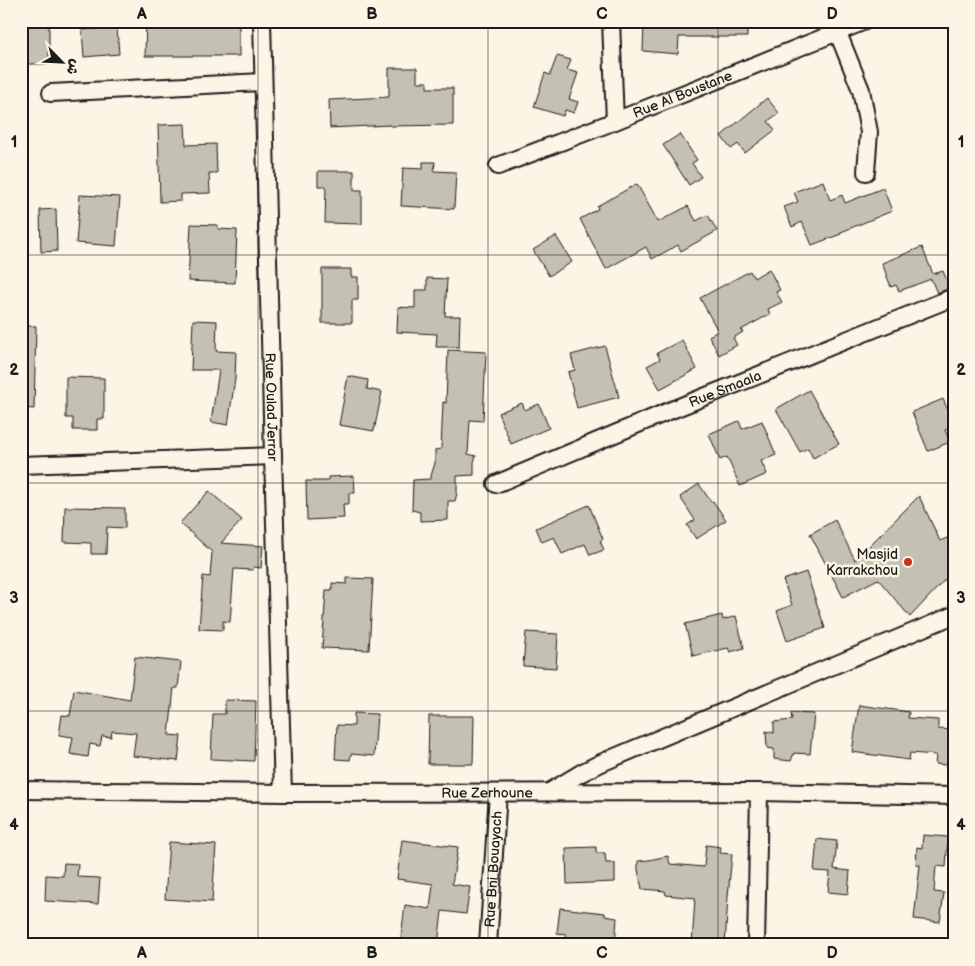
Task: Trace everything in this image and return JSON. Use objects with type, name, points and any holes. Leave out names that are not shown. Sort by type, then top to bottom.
[{"type":"street","name":"Rue Oulad Jerrar","points":[[262,21],[283,793]]},
{"type":"street","points":[[611,21],[615,122]]},
{"type":"street","name":"Rue Al Boustane","points":[[498,166],[615,122],[865,21]]},
{"type":"street","points":[[838,33],[861,90],[868,132],[866,172]]},
{"type":"street","points":[[52,93],[263,82]]},
{"type":"street","name":"Rue Smaala","points":[[496,484],[669,411],[954,297]]},
{"type":"street","points":[[21,465],[273,456]]},
{"type":"street","points":[[550,792],[602,762],[954,615]]},
{"type":"street","name":"Rue Zerhoune","points":[[21,790],[283,793],[758,792],[954,796]]},
{"type":"street","points":[[756,945],[758,792]]},
{"type":"street","name":"Rue Bni Bouayach","points":[[488,945],[498,793]]},
{"type":"building","points":[[21,21],[49,21],[49,64],[21,64]]},
{"type":"building","points":[[146,21],[239,21],[239,56],[145,56]]},
{"type":"building","points":[[644,21],[747,21],[747,37],[679,37],[678,54],[643,51]]},
{"type":"building","points":[[117,27],[119,54],[84,57],[82,30]]},
{"type":"building","points":[[557,56],[571,60],[567,70],[578,73],[569,99],[578,102],[574,113],[565,110],[563,116],[534,107],[545,73],[550,75]]},
{"type":"building","points":[[389,68],[417,68],[417,82],[427,82],[427,88],[453,88],[453,125],[390,125],[330,128],[329,100],[389,97]]},
{"type":"building","points":[[767,98],[779,113],[768,121],[775,130],[745,153],[738,144],[731,149],[721,136]]},
{"type":"building","points":[[185,124],[186,145],[216,144],[217,173],[209,173],[210,193],[181,194],[181,201],[160,202],[158,125]]},
{"type":"building","points":[[680,134],[697,160],[692,163],[701,177],[689,185],[663,145]]},
{"type":"building","points":[[423,162],[435,162],[434,171],[456,172],[454,209],[401,206],[403,168],[423,169]]},
{"type":"building","points":[[318,171],[354,171],[354,190],[362,190],[362,224],[325,223],[326,186],[318,186]]},
{"type":"building","points":[[823,181],[830,200],[842,195],[845,203],[883,188],[892,211],[812,245],[802,222],[792,227],[784,207],[798,202],[794,192]]},
{"type":"building","points":[[637,184],[658,222],[688,206],[696,221],[708,215],[717,231],[681,251],[678,245],[652,259],[646,247],[606,269],[580,219],[598,209],[597,206]]},
{"type":"building","points":[[80,195],[120,197],[116,246],[76,243]]},
{"type":"building","points":[[56,209],[57,251],[41,252],[40,210]]},
{"type":"building","points":[[191,224],[218,225],[218,229],[237,230],[235,283],[188,281]]},
{"type":"building","points":[[556,236],[572,262],[549,276],[533,250]]},
{"type":"building","points":[[922,247],[933,274],[943,271],[950,288],[937,293],[931,279],[899,291],[896,285],[891,287],[882,263]]},
{"type":"building","points":[[322,269],[351,269],[351,277],[358,277],[358,300],[352,300],[352,323],[322,323]]},
{"type":"building","points":[[769,269],[780,290],[776,292],[782,302],[768,309],[770,314],[741,330],[743,332],[733,338],[737,345],[719,355],[709,336],[718,331],[700,298],[750,271],[754,278]]},
{"type":"building","points":[[427,278],[447,279],[445,316],[460,316],[459,347],[436,347],[437,334],[397,332],[398,307],[415,308],[415,290],[427,290]]},
{"type":"building","points":[[193,320],[217,321],[216,351],[236,352],[235,379],[228,425],[211,422],[219,370],[191,370]]},
{"type":"building","points":[[21,326],[36,326],[34,409],[21,408]]},
{"type":"building","points":[[682,340],[697,369],[660,389],[647,366],[660,359],[657,353]]},
{"type":"building","points":[[605,346],[619,397],[577,408],[568,372],[575,370],[571,355]]},
{"type":"building","points":[[448,350],[486,352],[483,421],[470,420],[468,454],[476,456],[474,475],[457,476],[455,501],[448,501],[448,520],[420,521],[420,512],[412,510],[413,480],[430,479],[435,463],[435,450],[441,449],[443,402],[446,403]]},
{"type":"building","points":[[348,376],[368,380],[367,389],[382,392],[374,431],[339,425]]},
{"type":"building","points":[[66,377],[104,378],[104,419],[97,419],[97,430],[73,430],[73,418],[66,418]]},
{"type":"building","points":[[809,390],[839,444],[813,458],[808,448],[800,452],[776,409]]},
{"type":"building","points":[[943,399],[954,424],[954,426],[945,430],[950,442],[928,451],[912,412]]},
{"type":"building","points":[[522,403],[525,410],[539,404],[549,428],[511,444],[498,413]]},
{"type":"building","points":[[739,421],[742,429],[762,421],[776,455],[761,461],[767,474],[740,486],[727,457],[720,460],[709,434]]},
{"type":"building","points":[[354,476],[355,493],[349,493],[349,504],[343,504],[344,518],[307,520],[306,481],[328,481],[328,477]]},
{"type":"building","points":[[699,484],[726,520],[696,539],[687,525],[695,520],[680,497]]},
{"type":"building","points":[[209,491],[242,520],[221,543],[263,546],[261,568],[254,567],[253,570],[234,569],[230,622],[223,621],[223,630],[199,629],[203,576],[210,577],[212,552],[180,523]]},
{"type":"building","name":"Masjid Karrakchou","points":[[919,496],[940,541],[954,535],[954,570],[910,617],[878,579],[843,597],[810,534],[835,520],[855,560]]},
{"type":"building","points":[[589,505],[603,539],[600,541],[604,550],[590,555],[585,544],[562,554],[554,537],[542,542],[536,528]]},
{"type":"building","points":[[65,507],[125,508],[125,528],[107,527],[106,554],[91,554],[91,543],[64,542]]},
{"type":"building","points":[[806,572],[825,628],[787,641],[777,611],[792,605],[783,580]]},
{"type":"building","points":[[347,578],[373,579],[369,650],[322,648],[326,590],[332,590],[332,583],[347,584]]},
{"type":"building","points":[[722,615],[723,620],[736,616],[744,648],[730,652],[728,648],[693,656],[685,624]]},
{"type":"building","points":[[526,632],[558,634],[556,668],[523,666]]},
{"type":"building","points":[[135,657],[181,662],[178,688],[174,688],[169,735],[181,736],[178,761],[133,756],[136,733],[112,731],[111,737],[102,736],[100,746],[90,744],[88,757],[70,754],[73,737],[59,735],[62,715],[70,716],[74,690],[130,700]]},
{"type":"building","points":[[225,700],[256,701],[254,761],[211,759],[213,714],[225,714]]},
{"type":"building","points":[[859,705],[909,712],[908,718],[938,720],[938,729],[954,730],[954,764],[935,764],[936,755],[910,753],[909,760],[852,752]]},
{"type":"building","points":[[354,713],[377,714],[374,756],[351,754],[350,760],[335,759],[337,725],[354,726]]},
{"type":"building","points":[[791,713],[814,714],[810,754],[794,753],[791,761],[774,759],[774,749],[767,748],[766,731],[774,733],[774,722],[792,720]]},
{"type":"building","points":[[429,716],[474,716],[473,764],[428,764]]},
{"type":"building","points":[[923,835],[948,837],[946,867],[936,866],[934,892],[944,893],[940,922],[914,919],[920,865],[916,865],[917,847],[922,848]]},
{"type":"building","points":[[817,839],[837,841],[834,869],[850,871],[848,894],[828,892],[830,872],[814,871]]},
{"type":"building","points":[[402,840],[458,847],[452,884],[470,887],[466,914],[442,911],[438,945],[400,945],[405,905],[430,909],[433,884],[397,879]]},
{"type":"building","points":[[169,842],[216,845],[212,902],[165,899]]},
{"type":"building","points":[[706,845],[721,847],[720,853],[732,854],[725,945],[692,945],[695,898],[666,895],[665,891],[642,889],[638,870],[638,861],[668,856],[670,864],[704,867]]},
{"type":"building","points":[[596,847],[596,853],[605,853],[606,863],[615,863],[615,882],[567,884],[566,848]]},
{"type":"building","points":[[64,863],[78,864],[77,877],[100,878],[98,904],[45,901],[46,875],[63,876]]},
{"type":"building","points":[[560,908],[605,913],[605,916],[617,918],[615,945],[565,945],[566,934],[557,933]]},
{"type":"place","name":"Masjid Karrakchou","points":[[908,562]]}]
